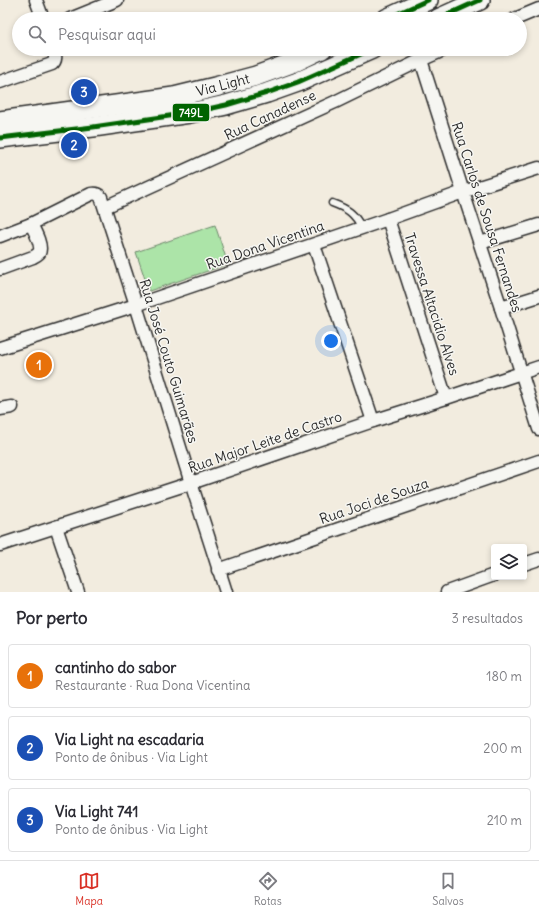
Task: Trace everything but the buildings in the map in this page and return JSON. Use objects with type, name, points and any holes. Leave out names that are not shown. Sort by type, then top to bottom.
[{"type":"main road","points":[[401,12],[428,0]]},
{"type":"main road","points":[[453,12],[480,0]]},
{"type":"main road","name":"Via Light","points":[[0,121],[174,97],[215,88],[256,76],[307,56]]},
{"type":"main road","name":"Via Light","points":[[0,138],[190,113],[226,105],[298,82],[356,56]]},
{"type":"street","points":[[36,0],[40,12]]},
{"type":"street","points":[[87,12],[117,0]]},
{"type":"street","points":[[527,14],[539,8]]},
{"type":"street","points":[[0,82],[52,64],[55,56]]},
{"type":"street","name":"Rua Canadense","points":[[105,207],[335,102],[430,56]]},
{"type":"street","name":"Rua Carlos de Sousa Fernandes","points":[[421,60],[539,429]]},
{"type":"street","name":"Rua Dona Vicentina","points":[[0,348],[136,305],[314,245],[463,192],[539,168]]},
{"type":"street","points":[[0,236],[31,224],[91,194],[98,194],[101,197],[105,207]]},
{"type":"street","name":"Rua José Couto Guimarães","points":[[105,207],[226,592]]},
{"type":"street","name":"Travessa Altacidio Alves","points":[[388,219],[446,398]]},
{"type":"street","points":[[0,269],[37,255],[40,248],[31,224]]},
{"type":"street","points":[[480,243],[539,225]]},
{"type":"street","points":[[314,245],[372,421]]},
{"type":"street","points":[[501,308],[539,296]]},
{"type":"street","name":"Rua Major Leite de Castro","points":[[0,545],[539,367]]},
{"type":"street","name":"Rua Joci de Souza","points":[[218,570],[539,461]]},
{"type":"street","points":[[56,527],[78,592]]},
{"type":"street","points":[[527,563],[539,559]]},
{"type":"street","points":[[447,592],[491,576]]},
{"type":"lane","points":[[332,203],[342,206],[350,212],[362,228]]},
{"type":"green space","points":[[215,225],[228,264],[149,291],[136,252]]},
{"type":"transit line","name":"749L","points":[[401,12],[428,0]]},
{"type":"transit line","name":"749L","points":[[453,12],[480,0]]},
{"type":"transit line","name":"749L","points":[[0,138],[93,127],[190,113],[226,105],[298,82],[356,56]]},
{"type":"place","name":"Via Light 741","points":[[84,92]]},
{"type":"place","name":"Via Light na escadaria","points":[[74,145]]},
{"type":"place","name":"cantinho do sabor","points":[[39,365]]}]
